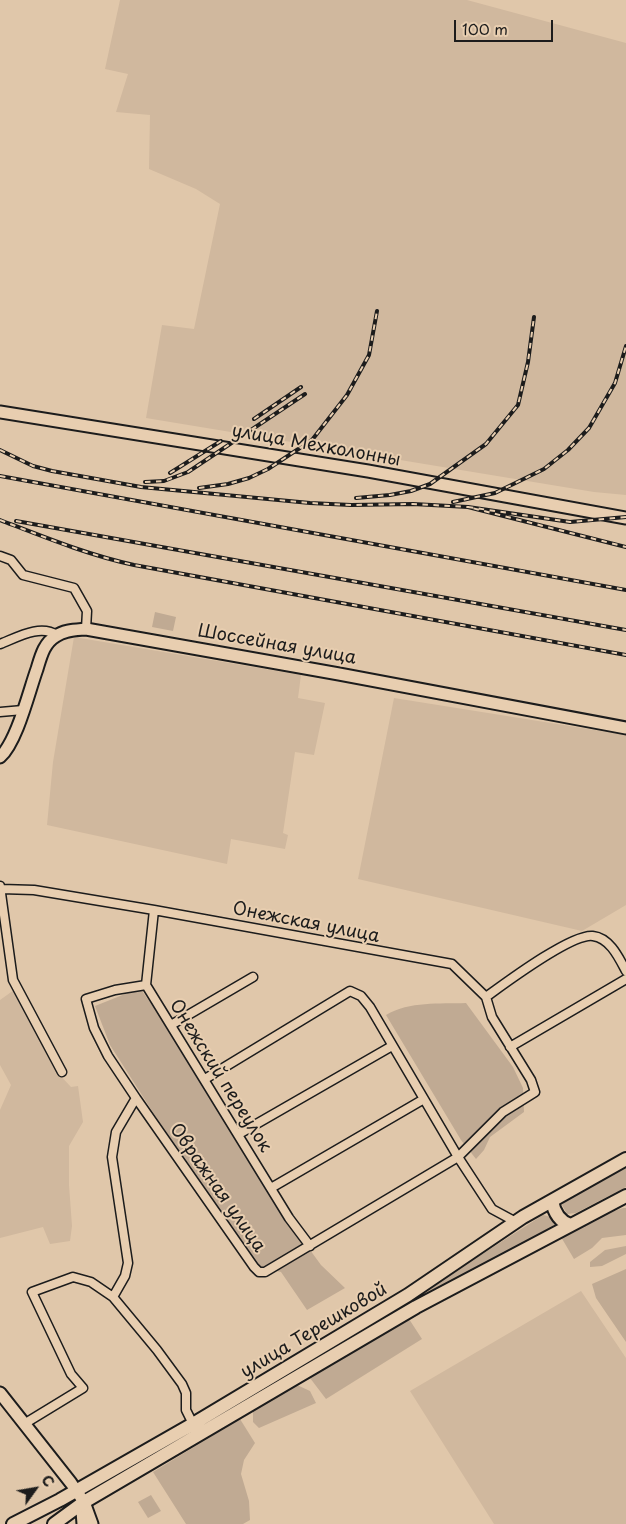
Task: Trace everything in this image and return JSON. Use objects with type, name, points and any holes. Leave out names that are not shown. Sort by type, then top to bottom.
[{"type":"main road","name":"улица Терешковой","points":[[13,1524],[76,1491],[193,1424],[408,1295],[516,1222],[626,1159]]},
{"type":"main road","name":"улица Терешковой","points":[[54,1524],[84,1502],[416,1307],[626,1196]]},
{"type":"main road","points":[[552,1201],[557,1216],[570,1225]]},
{"type":"street","name":"улица Мехколонны","points":[[0,412],[368,471],[626,518]]},
{"type":"street","points":[[0,556],[11,560],[23,575],[74,588],[87,612],[86,629]]},
{"type":"street","name":"Шоссейная улица","points":[[57,635],[65,631],[86,629],[626,728]]},
{"type":"street","points":[[0,644],[39,630],[51,631],[57,635],[49,641],[45,648],[13,739],[6,752],[0,757]]},
{"type":"street","points":[[0,712],[23,710]]},
{"type":"street","points":[[1,887],[13,980],[62,1072]]},
{"type":"street","name":"Онежская улица","points":[[1,887],[34,890],[154,910],[452,964],[486,997],[492,1017],[531,1080],[535,1092],[504,1112],[458,1157]]},
{"type":"street","points":[[146,985],[154,910]]},
{"type":"street","points":[[486,997],[532,964],[579,938],[592,936],[602,939],[616,952],[626,971]]},
{"type":"street","points":[[171,1025],[253,976]]},
{"type":"street","points":[[510,1047],[626,979]]},
{"type":"street","name":"Онежский переулок","points":[[146,985],[205,1078],[289,1218],[310,1246]]},
{"type":"street","name":"Овражная улица","points":[[146,985],[115,990],[86,1000],[94,1028],[108,1056],[259,1272],[265,1272],[310,1246]]},
{"type":"street","points":[[205,1078],[350,991],[360,996],[370,1007],[458,1157],[492,1209],[516,1222]]},
{"type":"street","points":[[239,1134],[392,1046]]},
{"type":"street","points":[[113,1296],[125,1276],[128,1263],[112,1157],[116,1132],[136,1098]]},
{"type":"street","points":[[271,1188],[424,1099]]},
{"type":"street","points":[[310,1246],[458,1157]]},
{"type":"street","points":[[609,1205],[626,1202]]},
{"type":"street","points":[[24,1424],[83,1388],[71,1374],[32,1292],[73,1277],[91,1282],[113,1296],[182,1384],[186,1393],[186,1410],[193,1424]]},
{"type":"street","points":[[0,1393],[84,1502],[92,1524]]},
{"type":"street","points":[[84,1502],[82,1511],[84,1524]]},
{"type":"shaded area","points":[[120,0],[467,0],[626,43],[626,495],[594,492],[146,418],[162,325],[194,329],[220,204],[196,189],[149,169],[150,115],[116,112],[128,74],[105,69]]},
{"type":"shaded area","points":[[155,612],[176,617],[173,631],[152,627]]},
{"type":"shaded area","points":[[74,637],[301,675],[298,698],[325,703],[314,755],[295,752],[283,833],[288,835],[285,849],[231,839],[227,864],[47,825],[53,762]]},
{"type":"shaded area","points":[[394,698],[626,735],[626,905],[582,931],[358,879]]},
{"type":"shaded area","points":[[140,988],[170,1031],[294,1228],[321,1265],[345,1288],[307,1310],[281,1272],[260,1267],[154,1114],[110,1045],[95,1006]]},
{"type":"shaded area","points":[[14,990],[54,1069],[71,1087],[78,1086],[83,1122],[69,1146],[72,1226],[70,1241],[50,1244],[43,1227],[0,1238],[0,1110],[11,1085],[0,1065],[0,1000]]},
{"type":"shaded area","points":[[466,1003],[513,1067],[523,1088],[524,1112],[490,1137],[484,1150],[476,1159],[461,1140],[386,1015],[415,1005]]},
{"type":"shaded area","points":[[626,1168],[626,1187],[576,1213],[567,1214],[562,1205],[568,1198]]},
{"type":"shaded area","points":[[626,1208],[626,1235],[602,1238],[592,1248],[574,1259],[561,1237],[605,1214]]},
{"type":"shaded area","points":[[543,1215],[549,1217],[554,1225],[550,1230],[375,1323]]},
{"type":"shaded area","points":[[626,1246],[626,1254],[602,1266],[590,1267],[590,1262],[605,1250]]},
{"type":"shaded area","points":[[626,1269],[626,1342],[596,1298],[592,1284]]},
{"type":"shaded area","points":[[581,1291],[626,1358],[626,1524],[494,1524],[410,1391]]},
{"type":"shaded area","points":[[409,1319],[422,1339],[326,1399],[310,1378]]},
{"type":"shaded area","points":[[297,1385],[310,1391],[316,1403],[259,1428],[253,1422],[253,1410]]},
{"type":"shaded area","points":[[240,1419],[255,1443],[244,1460],[241,1474],[249,1501],[250,1520],[243,1524],[186,1524],[153,1472]]},
{"type":"shaded area","points":[[151,1495],[161,1511],[148,1518],[138,1502]]},
{"type":"railway","points":[[199,488],[228,484],[249,478],[268,469],[312,440],[347,395],[369,355],[377,311]]},
{"type":"railway","points":[[356,498],[390,495],[411,491],[430,484],[486,444],[518,405],[528,362],[534,317]]},
{"type":"railway","points":[[453,502],[495,493],[544,469],[568,450],[589,428],[615,383],[626,346]]},
{"type":"railway","points":[[254,419],[301,387]]},
{"type":"railway","points":[[145,482],[164,481],[188,472],[305,394]]},
{"type":"railway","points":[[170,473],[221,441]]},
{"type":"railway","points":[[0,450],[33,466],[52,471],[141,487],[310,503],[351,505],[413,504],[468,507]]},
{"type":"railway","points":[[0,476],[626,590]]},
{"type":"railway","points":[[626,517],[570,522],[468,507],[626,547]]},
{"type":"railway","points":[[0,520],[83,551],[134,565],[626,655]]},
{"type":"railway","points":[[16,521],[626,630]]}]
